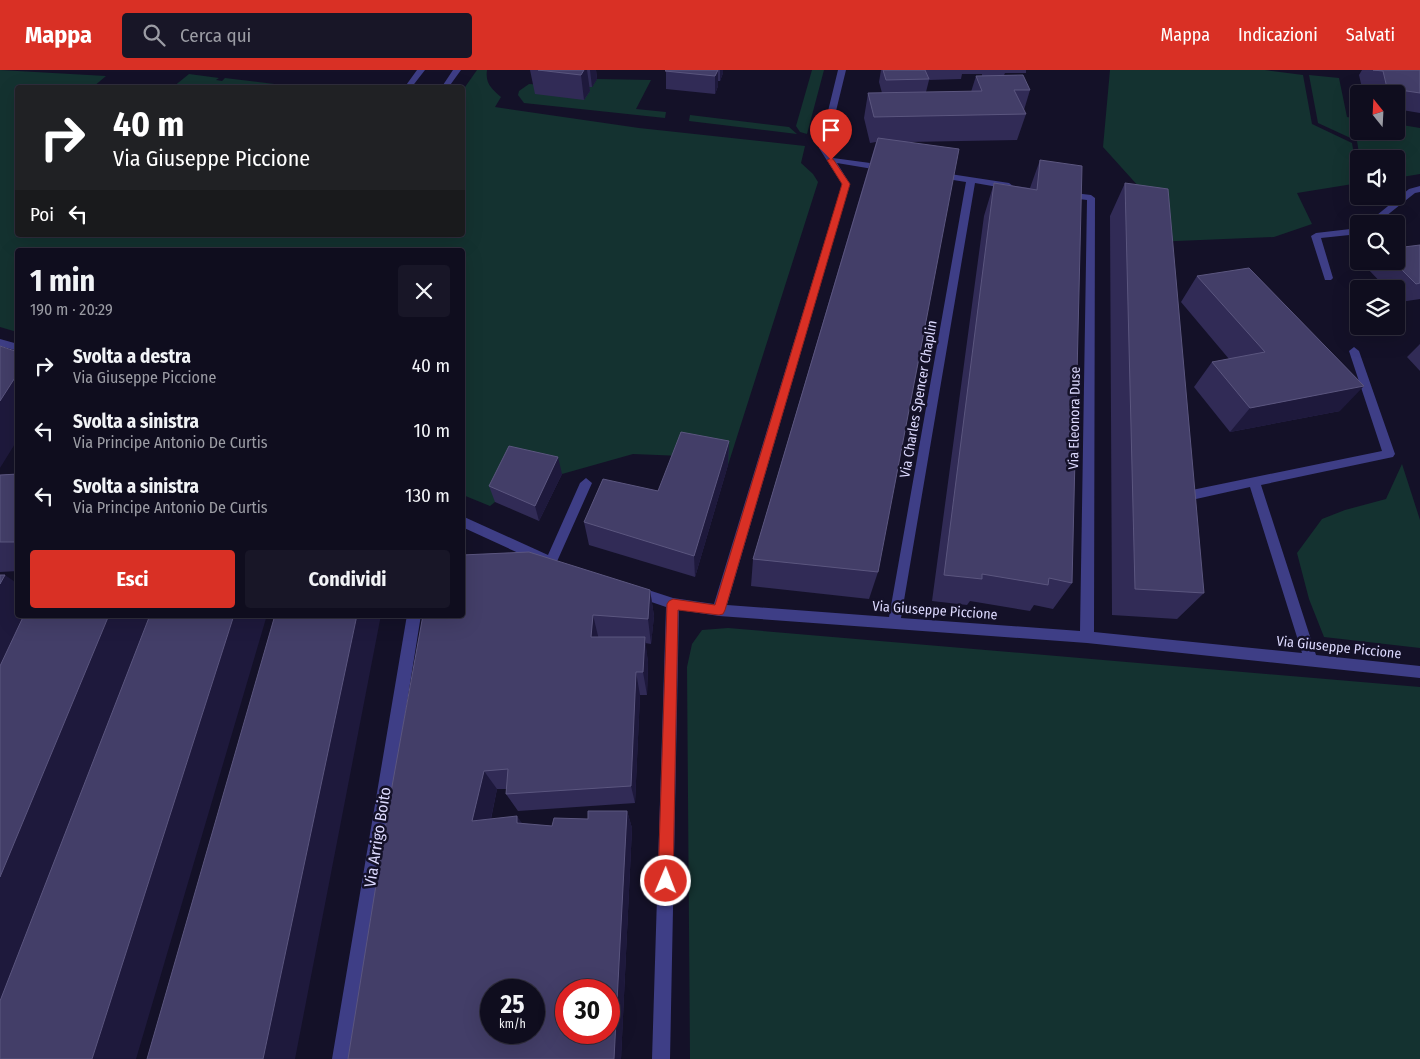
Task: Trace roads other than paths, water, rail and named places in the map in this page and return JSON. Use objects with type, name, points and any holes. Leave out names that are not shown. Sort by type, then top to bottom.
[{"type":"street","points":[[409,85],[421,70]]},
{"type":"street","points":[[446,85],[457,70]]},
{"type":"street","points":[[719,610],[846,184],[823,148],[842,70]]},
{"type":"street","points":[[831,160],[896,170]]},
{"type":"street","points":[[924,174],[1017,187]]},
{"type":"street","name":"Via Charles Spencer Chaplin","points":[[894,623],[971,180]]},
{"type":"street","points":[[1381,215],[1412,191],[1420,189]]},
{"type":"street","name":"Via Eleonora Duse","points":[[1054,193],[1092,198],[1087,637]]},
{"type":"street","points":[[1328,278],[1316,236],[1350,231]]},
{"type":"street","points":[[1,343],[15,347]]},
{"type":"street","points":[[1185,476],[1188,496],[1389,454],[1354,351]]},
{"type":"street","points":[[1254,482],[1311,660]]},
{"type":"street","points":[[556,563],[586,483]]},
{"type":"street","points":[[465,523],[556,563]]},
{"type":"street","points":[[521,563],[556,563]]},
{"type":"street","name":"Via Giuseppe Piccione","points":[[626,588],[673,604],[719,610],[1087,637],[1420,672]]},
{"type":"street","points":[[661,1059],[673,604]]},
{"type":"street","name":"Via Arrigo Boito","points":[[341,1059],[414,618]]}]
